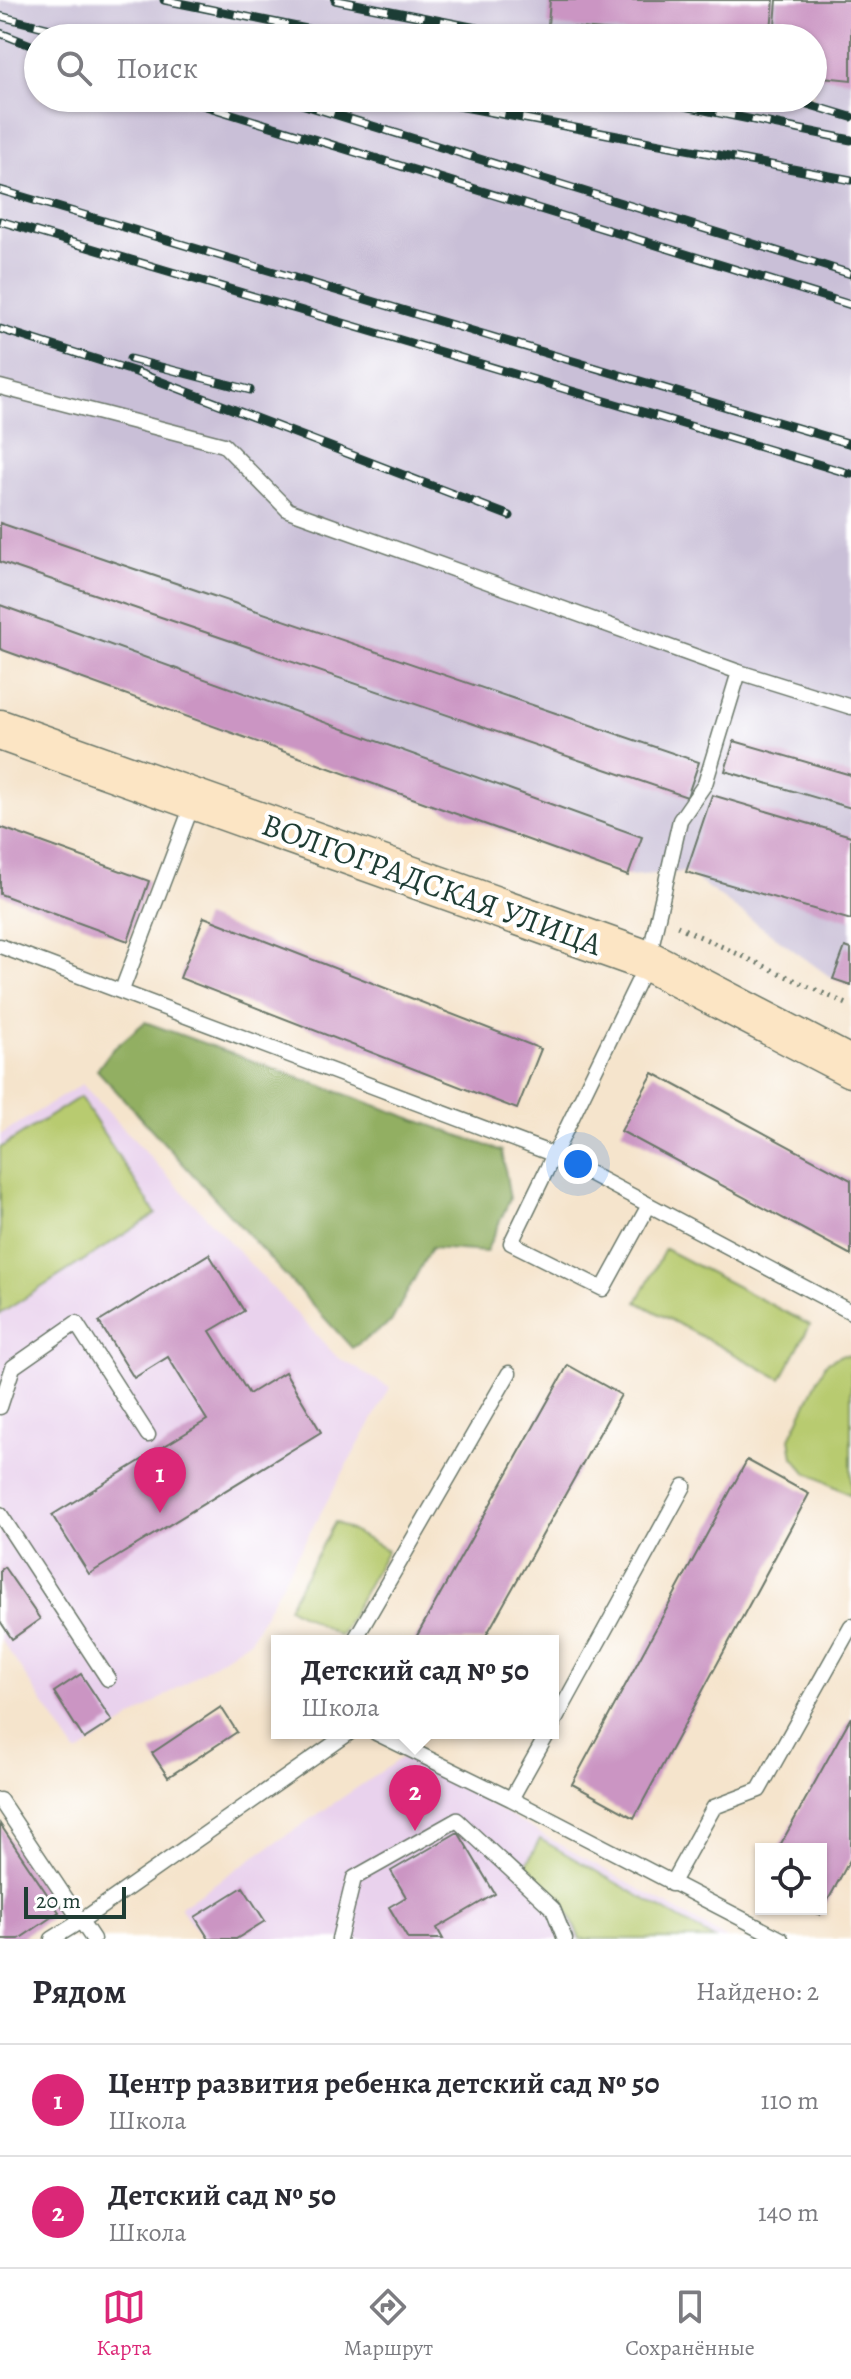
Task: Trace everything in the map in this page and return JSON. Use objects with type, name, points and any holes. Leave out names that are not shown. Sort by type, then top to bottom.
[{"type":"street","name":"ВОЛГОГРАДСКАЯ УЛИЦА","points":[[0,730],[648,961],[851,1067]]},
{"type":"lane","points":[[0,387],[224,445],[288,510],[739,672],[851,707]]},
{"type":"lane","points":[[649,1205],[603,1289],[511,1243],[648,961],[680,820],[705,784],[739,672]]},
{"type":"lane","points":[[122,990],[195,799]]},
{"type":"lane","points":[[0,946],[555,1155],[851,1312]]},
{"type":"lane","points":[[0,1407],[13,1367],[76,1323],[148,1435]]},
{"type":"lane","points":[[357,1635],[509,1373]]},
{"type":"lane","points":[[559,1713],[684,1486]]},
{"type":"lane","points":[[0,1514],[108,1679]]},
{"type":"lane","points":[[671,1884],[714,1807],[759,1790],[851,1626]]},
{"type":"lane","points":[[52,1939],[340,1739]]},
{"type":"lane","points":[[388,1739],[781,1939]]},
{"type":"lane","points":[[511,1799],[545,1739]]},
{"type":"lane","points":[[0,1800],[93,1939]]},
{"type":"lane","points":[[339,1939],[354,1878],[457,1820],[553,1909],[565,1939]]},
{"type":"path","points":[[657,917],[851,1006]]},
{"type":"shaded area","points":[[0,0],[851,0],[851,985],[833,979],[686,872],[628,876],[0,649]]},
{"type":"shaded area","points":[[82,1084],[337,1357],[390,1388],[250,1640],[77,1754],[0,1638],[0,1135]]},
{"type":"shaded area","points":[[404,1756],[727,1939],[202,1939],[180,1907]]},
{"type":"green space","points":[[145,1022],[502,1151],[510,1199],[486,1252],[431,1248],[391,1322],[352,1348],[97,1070],[111,1051]]},
{"type":"green space","points":[[80,1097],[156,1214],[0,1314],[0,1148]]},
{"type":"green space","points":[[665,1249],[810,1325],[781,1379],[637,1302]]},
{"type":"green space","points":[[841,1355],[851,1356],[851,1495],[806,1472],[793,1457],[790,1438],[826,1363]]},
{"type":"green space","points":[[335,1522],[387,1550],[341,1635],[288,1607]]},
{"type":"green space","points":[[540,1839],[714,1939],[580,1939],[564,1903],[524,1869]]},
{"type":"building","points":[[550,0],[774,0],[771,24],[548,24]]},
{"type":"building","points":[[777,0],[851,0],[851,80],[827,77],[827,24],[775,24]]},
{"type":"building","points":[[0,523],[699,762],[687,797],[0,562]]},
{"type":"building","points":[[0,605],[642,837],[628,876],[0,649]]},
{"type":"building","points":[[734,741],[851,775],[851,808],[725,771]]},
{"type":"building","points":[[712,795],[851,836],[851,920],[686,872]]},
{"type":"building","points":[[0,827],[149,881],[128,941],[0,894]]},
{"type":"building","points":[[204,917],[541,1049],[517,1109],[180,978]]},
{"type":"building","points":[[845,947],[851,949],[851,985],[833,979]]},
{"type":"building","points":[[653,1073],[851,1180],[851,1255],[621,1131]]},
{"type":"building","points":[[209,1254],[244,1311],[210,1331],[249,1394],[285,1372],[321,1432],[89,1574],[52,1515],[207,1420],[168,1357],[134,1378],[99,1322]]},
{"type":"building","points":[[568,1365],[621,1395],[486,1635],[417,1635]]},
{"type":"building","points":[[747,1460],[809,1494],[634,1818],[572,1784]]},
{"type":"building","points":[[4,1567],[40,1619],[12,1639],[0,1621],[0,1570]]},
{"type":"building","points":[[81,1674],[112,1721],[84,1739],[54,1692]]},
{"type":"building","points":[[221,1707],[237,1732],[168,1777],[152,1753]]},
{"type":"building","points":[[851,1717],[851,1858],[827,1902],[827,1843],[781,1843]]},
{"type":"building","points":[[0,1824],[59,1912],[19,1939],[0,1939]]},
{"type":"building","points":[[458,1832],[495,1894],[437,1928],[443,1939],[408,1939],[389,1907],[406,1897],[391,1871]]},
{"type":"building","points":[[243,1887],[265,1921],[236,1939],[209,1939],[195,1917]]},
{"type":"railway","points":[[164,0],[282,24]]},
{"type":"railway","points":[[335,0],[457,24]]},
{"type":"railway","points":[[0,16],[31,24]]},
{"type":"railway","points":[[0,33],[24,42]]},
{"type":"railway","points":[[827,110],[851,117]]},
{"type":"railway","points":[[225,112],[851,305]]},
{"type":"railway","points":[[327,112],[851,274]]},
{"type":"railway","points":[[490,112],[851,180]]},
{"type":"railway","points":[[714,112],[851,140]]},
{"type":"railway","points":[[0,190],[851,444]]},
{"type":"railway","points":[[0,221],[851,474]]},
{"type":"railway","points":[[0,329],[136,372],[510,516]]},
{"type":"railway","points":[[130,359],[250,390]]},
{"type":"place","name":"Центр развития ребенка детский сад № 50","points":[[160,1513]]},
{"type":"place","name":"Детский сад № 50","points":[[415,1831]]}]
